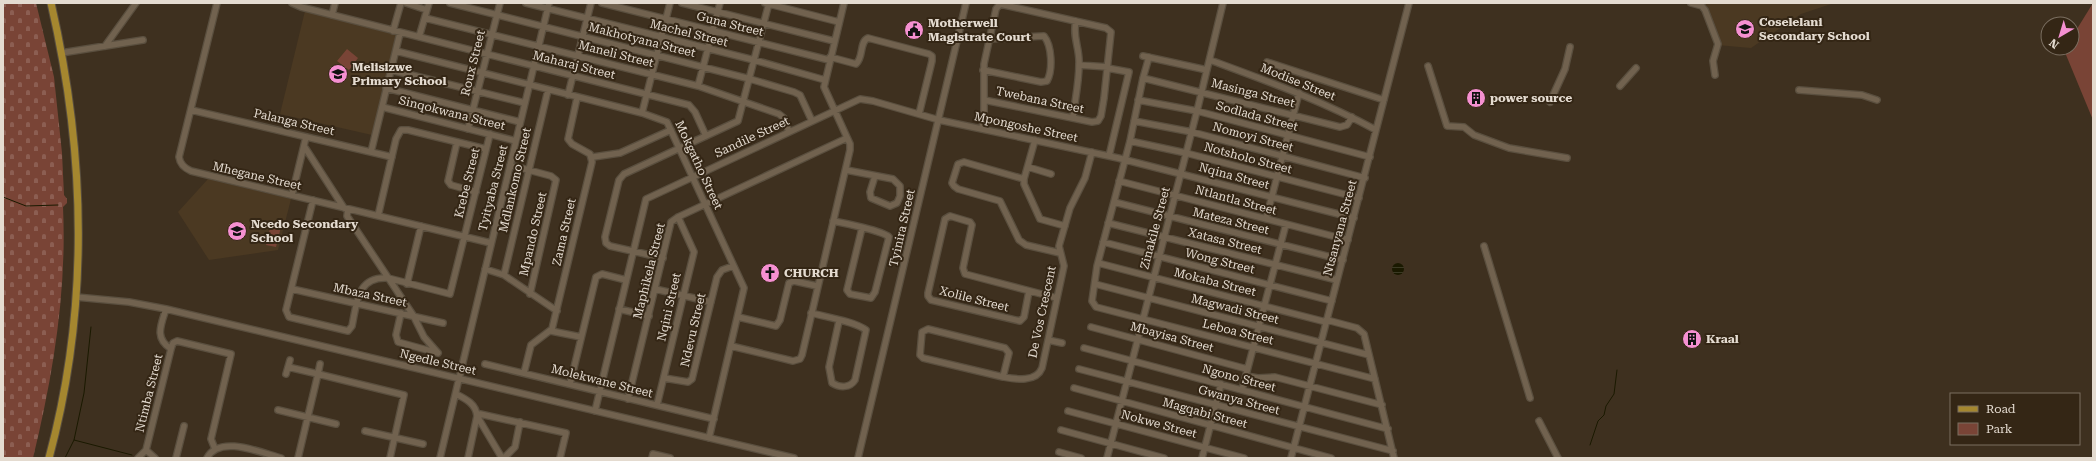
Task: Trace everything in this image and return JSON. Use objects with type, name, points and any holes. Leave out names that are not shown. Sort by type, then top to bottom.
[{"type":"main road","points":[[49,458],[63,396],[76,296],[79,219],[76,157],[70,98],[51,3]]},
{"type":"street","points":[[106,46],[136,3]]},
{"type":"street","name":"Mhegane Street","points":[[217,3],[179,157],[179,161],[184,167],[191,171],[491,242]]},
{"type":"street","name":"Maharaj Street","points":[[292,3],[400,33],[691,106],[706,136]]},
{"type":"street","points":[[332,15],[335,3]]},
{"type":"street","points":[[393,31],[401,3]]},
{"type":"street","points":[[406,3],[427,10]]},
{"type":"street","points":[[419,37],[429,3]]},
{"type":"street","name":"Makhotyana Street","points":[[450,3],[750,79],[798,94],[812,121]]},
{"type":"street","name":"Roux Street","points":[[468,129],[500,3]]},
{"type":"street","points":[[526,3],[548,6]]},
{"type":"street","points":[[568,96],[591,3]]},
{"type":"street","name":"Guna Street","points":[[602,3],[829,59],[856,64],[860,59],[864,41],[868,38],[929,54],[932,56],[932,61],[919,114]]},
{"type":"street","points":[[642,114],[658,56],[670,3]]},
{"type":"street","points":[[682,3],[834,42]]},
{"type":"street","points":[[698,86],[720,3]]},
{"type":"street","points":[[663,258],[610,246],[604,239],[619,180],[624,174],[736,122],[741,116],[768,3],[839,22]]},
{"type":"street","points":[[731,346],[793,361],[798,360],[802,354],[851,147],[825,89],[829,59],[843,3]]},
{"type":"street","name":"Tyinira Street","points":[[858,458],[966,3]]},
{"type":"street","name":"Zinakile Street","points":[[1107,458],[1192,132],[1223,3]]},
{"type":"street","name":"Ntsanyana Street","points":[[1291,458],[1365,178],[1409,3]]},
{"type":"street","points":[[1690,3],[1701,5],[1718,44],[1713,61],[1715,75]]},
{"type":"street","name":"Twebana Street","points":[[982,129],[984,100],[983,70],[996,9],[1002,4],[1110,30],[1108,67],[1100,119],[1092,122],[984,100]]},
{"type":"street","name":"Machel Street","points":[[548,6],[587,19],[754,60],[825,80]]},
{"type":"street","name":"Tyityaba Street","points":[[440,458],[548,6]]},
{"type":"street","name":"Maneli Street","points":[[425,18],[698,86],[782,115],[789,132]]},
{"type":"street","points":[[1072,117],[1080,65],[1079,50],[1074,31],[1076,21]]},
{"type":"street","points":[[371,152],[400,33]]},
{"type":"street","points":[[983,70],[1041,82],[1047,81],[1050,76],[1050,52],[1044,36],[990,39]]},
{"type":"street","points":[[62,53],[143,40]]},
{"type":"street","points":[[1550,102],[1565,69],[1570,47]]},
{"type":"street","name":"Mokgatho Street","points":[[396,51],[665,120],[744,288],[709,438]]},
{"type":"street","points":[[1095,284],[1103,242],[1130,141],[1146,57],[1207,70]]},
{"type":"street","name":"Modise Street","points":[[1210,60],[1299,93],[1352,117],[1376,130]]},
{"type":"street","points":[[1267,62],[1384,100]]},
{"type":"street","points":[[1080,65],[1108,67],[1129,72],[1109,156]]},
{"type":"street","points":[[1428,66],[1447,126],[1464,127],[1479,137],[1509,148],[1567,158]]},
{"type":"street","points":[[1620,86],[1636,68]]},
{"type":"street","points":[[391,70],[525,102]]},
{"type":"street","name":"Masinga Street","points":[[1143,78],[1202,91],[1340,127],[1347,125],[1352,117]]},
{"type":"street","points":[[386,88],[520,122]]},
{"type":"street","name":"Mdlankomo Street","points":[[504,275],[548,90]]},
{"type":"street","points":[[1799,90],[1862,95],[1877,100]]},
{"type":"street","points":[[1266,219],[1269,202],[1278,177],[1299,93]]},
{"type":"street","points":[[577,98],[568,140],[593,157],[620,153],[671,130]]},
{"type":"street","name":"Sandile Street","points":[[595,411],[646,199],[835,110],[863,99],[939,120]]},
{"type":"street","name":"Sodlada Street","points":[[1138,100],[1197,111],[1370,157]]},
{"type":"street","name":"Sinqokwana Street","points":[[382,107],[516,141]]},
{"type":"street","name":"Palanga Street","points":[[191,110],[392,157]]},
{"type":"street","name":"Mpongoshe Street","points":[[939,120],[1109,156]]},
{"type":"street","name":"Nomoyi Street","points":[[1134,121],[1192,132],[1365,178]]},
{"type":"street","points":[[378,216],[398,133],[402,130],[486,149]]},
{"type":"street","name":"Krebe Street","points":[[407,284],[450,294],[490,134]]},
{"type":"street","points":[[292,195],[306,136]]},
{"type":"street","name":"Maphikela Street","points":[[628,399],[671,222],[705,204],[847,138]]},
{"type":"street","points":[[1035,140],[1024,179],[1040,219],[1065,226]]},
{"type":"street","name":"Notsholo Street","points":[[1130,141],[1186,153],[1359,198]]},
{"type":"street","points":[[457,142],[448,181],[451,185],[476,192]]},
{"type":"street","points":[[304,146],[346,208],[347,216],[413,315],[424,337],[438,353],[398,342],[396,336],[402,313]]},
{"type":"street","name":"De Vos Crescent","points":[[1003,377],[1009,353],[1005,348],[928,329],[922,332],[919,351],[923,358],[1003,377],[1018,379],[1033,377],[1039,374],[1064,266],[1059,249],[1072,204],[1085,178],[1092,152]]},
{"type":"street","name":"Nqina Street","points":[[1109,156],[1354,218]]},
{"type":"street","name":"Zama Street","points":[[551,331],[593,157]]},
{"type":"street","points":[[1024,179],[964,162],[960,163],[957,167],[953,185],[958,189],[1000,201],[1020,242],[1024,245],[1060,253]]},
{"type":"street","name":"Mpando Street","points":[[510,165],[551,176],[556,180],[530,294]]},
{"type":"street","points":[[1028,167],[1051,174]]},
{"type":"street","points":[[846,170],[893,179],[898,183],[901,190],[897,203],[890,206],[871,198],[870,192],[875,176]]},
{"type":"street","name":"Ntlantla Street","points":[[1119,181],[1348,240]]},
{"type":"street","points":[[313,200],[286,310],[289,317],[346,331],[352,326],[362,288],[367,282],[378,278],[388,278],[407,284],[421,226]]},
{"type":"street","name":"Mateza Street","points":[[1114,202],[1343,260]]},
{"type":"street","name":"Xolile Street","points":[[1030,292],[1024,317],[1020,321],[929,299],[928,293],[945,219],[950,216],[970,222],[972,225],[963,268],[965,274],[1057,298]]},
{"type":"street","name":"Nqini Street","points":[[657,406],[694,252],[678,217]]},
{"type":"street","points":[[833,221],[862,228],[886,234],[889,237],[876,292],[871,298],[850,294],[847,290],[862,228]]},
{"type":"street","name":"Xatasa Street","points":[[1108,223],[1337,280]]},
{"type":"street","points":[[1242,390],[1286,224]]},
{"type":"street","name":"Wong Street","points":[[1103,242],[1332,301]]},
{"type":"street","points":[[1484,246],[1530,398]]},
{"type":"street","name":"Mokaba Street","points":[[1098,263],[1363,331],[1394,458]]},
{"type":"street","name":"Ndevu Street","points":[[664,378],[688,382],[692,380],[718,274],[722,270],[733,266]]},
{"type":"street","points":[[485,268],[504,275],[557,311]]},
{"type":"street","points":[[570,384],[596,277],[602,274],[626,280]]},
{"type":"street","points":[[738,317],[776,326],[780,320],[789,283],[794,281],[817,286]]},
{"type":"street","name":"Magwadi Street","points":[[1095,284],[1148,299],[1369,354]]},
{"type":"street","name":"Leboa Street","points":[[1095,284],[1092,301],[1096,307],[1375,379]]},
{"type":"street","name":"Mbaza Street","points":[[292,289],[413,315],[443,323]]},
{"type":"street","points":[[655,289],[711,302]]},
{"type":"street","name":"Ngedle Street","points":[[76,296],[129,302],[166,309],[794,458]]},
{"type":"street","points":[[166,309],[160,327],[160,337],[164,344],[171,349]]},
{"type":"street","points":[[619,309],[649,316]]},
{"type":"street","points":[[811,313],[864,328],[866,332],[855,380],[851,385],[845,387],[832,383],[829,372],[839,321]]},
{"type":"street","name":"Mbayisa Street","points":[[1091,327],[1248,369]]},
{"type":"street","points":[[524,373],[531,345],[551,331],[581,338]]},
{"type":"street","points":[[1048,340],[1062,343]]},
{"type":"street","name":"Ntimba Street","points":[[155,458],[146,450],[171,349],[173,343],[177,341],[231,354],[211,439],[215,449]]},
{"type":"street","name":"Ngono Street","points":[[1084,348],[1388,429]]},
{"type":"street","points":[[286,374],[290,360]]},
{"type":"street","points":[[298,458],[320,364]]},
{"type":"street","name":"Molekwane Street","points":[[485,364],[714,419]]},
{"type":"street","points":[[288,367],[404,394],[390,458]]},
{"type":"street","name":"Gwanya Street","points":[[1079,369],[1393,452]]},
{"type":"street","points":[[1246,376],[1258,378],[1271,376],[1382,405]]},
{"type":"street","points":[[1202,458],[1206,448],[1221,384]]},
{"type":"street","name":"Magqabi Street","points":[[1074,388],[1332,458]]},
{"type":"street","points":[[456,394],[472,404],[476,410],[477,416],[468,458]]},
{"type":"street","points":[[278,410],[336,424]]},
{"type":"street","name":"Nokwe Street","points":[[1068,411],[1244,458]]},
{"type":"street","points":[[477,416],[480,414],[486,414],[566,433],[560,458]]},
{"type":"street","points":[[477,416],[503,458],[516,447],[520,422]]},
{"type":"street","points":[[1539,421],[1558,458]]},
{"type":"street","points":[[176,458],[184,426]]},
{"type":"street","points":[[1061,430],[1164,458]]},
{"type":"street","points":[[365,431],[423,444]]},
{"type":"street","points":[[207,458],[215,449],[221,446],[232,446],[282,458]]},
{"type":"street","points":[[138,458],[146,450]]},
{"type":"street","points":[[1059,452],[1081,458]]},
{"type":"street","points":[[652,458],[653,454],[670,458]]},
{"type":"shaded area","name":"Coselelani Secondary School","points":[[1705,3],[1831,4],[1801,14],[1751,48],[1717,45]]},
{"type":"shaded area","name":"Melisizwe Primary School","points":[[305,11],[396,35],[372,135],[280,114]]},
{"type":"shaded area","name":"Ncedo Secondary School","points":[[208,179],[291,199],[278,250],[209,260],[178,212]]},
{"type":"shaded area","points":[[1396,263],[1400,263],[1404,269],[1400,275],[1396,275],[1392,271],[1392,267]]},
{"type":"green space","points":[[3,3],[36,3],[54,77],[62,153],[64,195],[67,199],[67,203],[63,207],[63,270],[57,333],[47,396],[33,458],[3,458]]},
{"type":"green space","points":[[2093,3],[2093,120],[2066,56],[2080,56],[2080,24]]},
{"type":"green space","points":[[347,49],[358,58],[349,70],[337,61]]},
{"type":"green space","points":[[271,224],[281,227],[276,247],[266,245]]},
{"type":"waterway","points":[[3,197],[26,206],[58,205]]},
{"type":"waterway","points":[[91,327],[84,393],[74,440],[132,455]]},
{"type":"waterway","points":[[1590,445],[1598,421],[1604,415],[1606,406],[1614,394],[1617,370]]},
{"type":"waterway","points":[[65,458],[74,440]]},
{"type":"place","name":"Coselelani Secondary School","points":[[1745,29]]},
{"type":"place","name":"Motherwell Magistrate Court","points":[[914,30]]},
{"type":"place","name":"Melisizwe Primary School","points":[[338,74]]},
{"type":"place","name":"power source","points":[[1476,98]]},
{"type":"place","name":"Ncedo Secondary School","points":[[237,231]]},
{"type":"place","name":"CHURCH","points":[[770,273]]},
{"type":"place","name":"Kraal","points":[[1692,339]]}]
